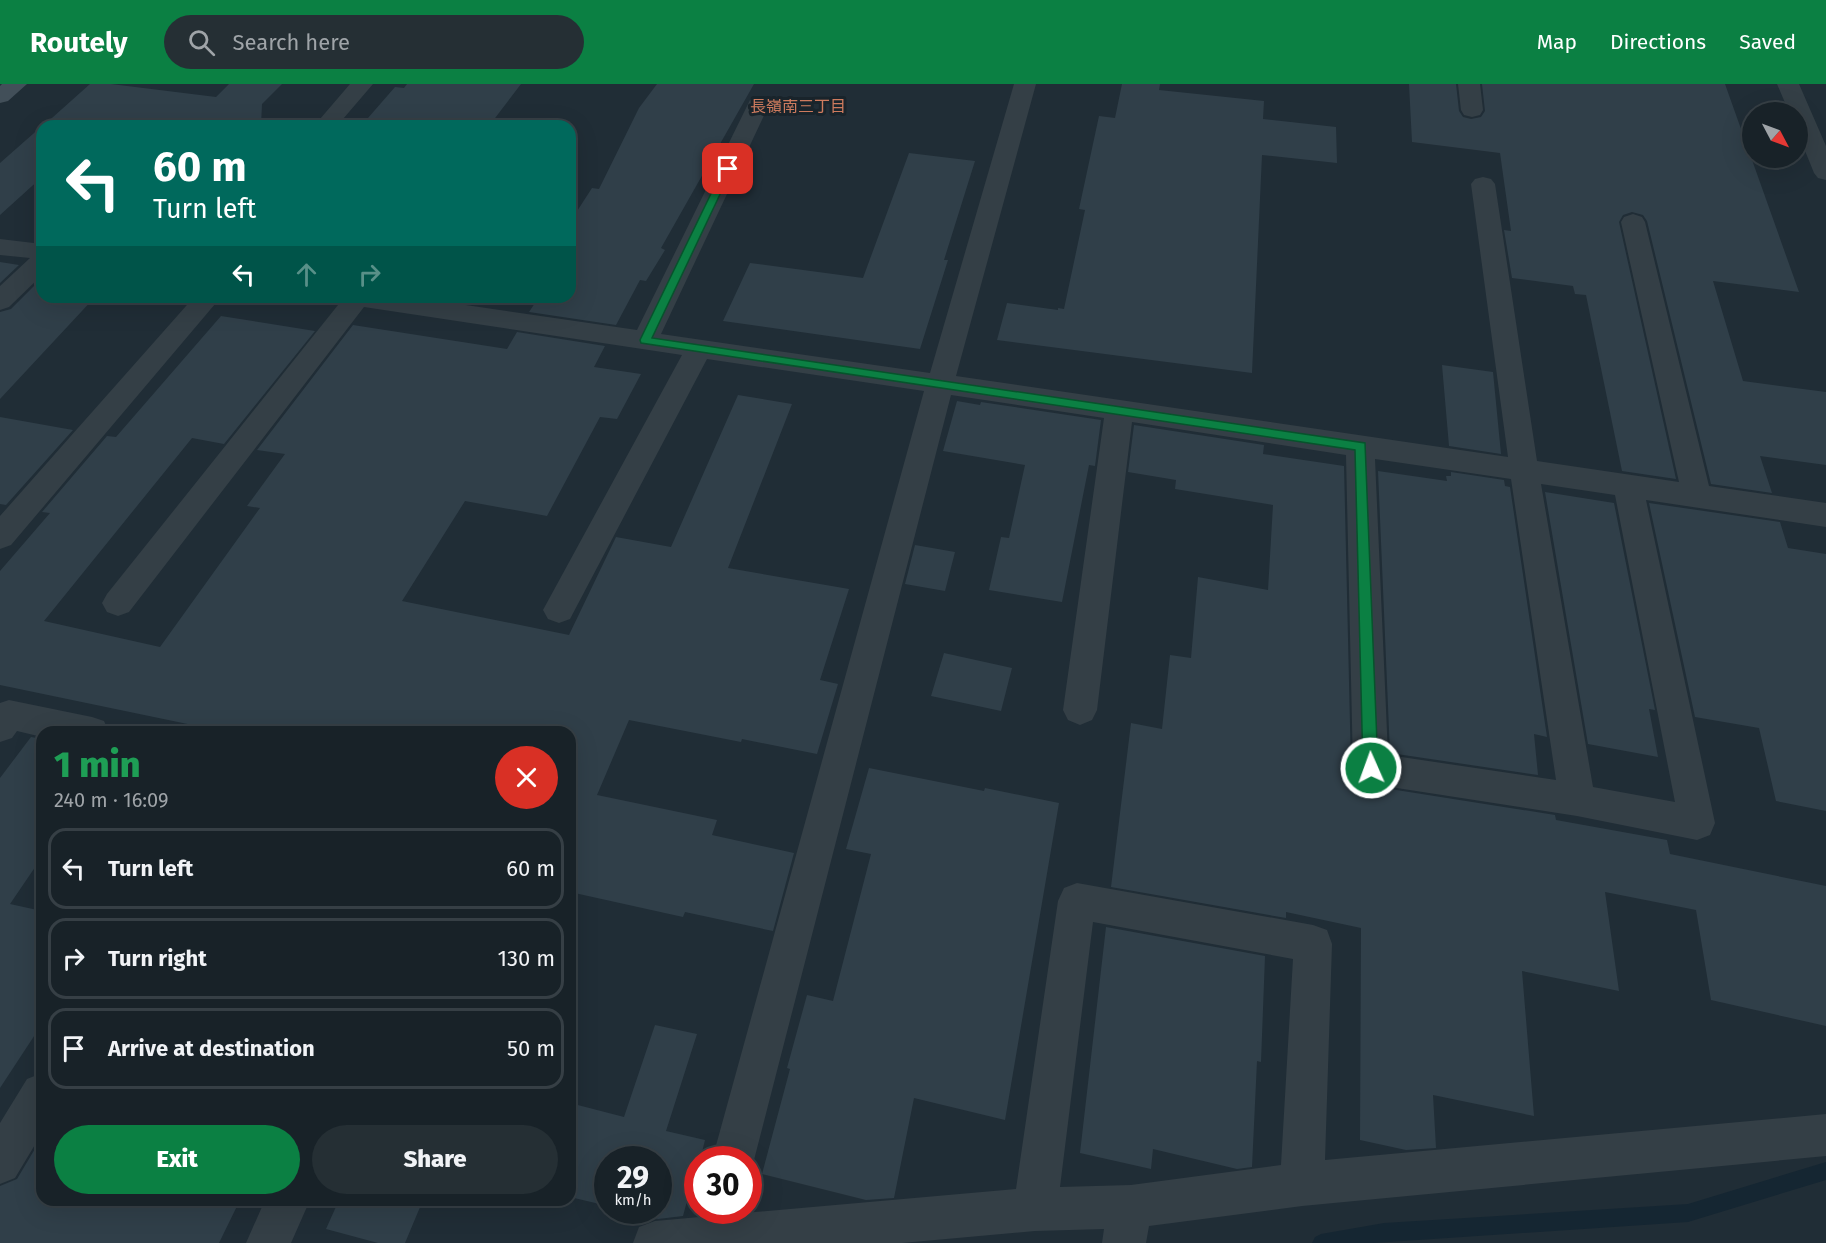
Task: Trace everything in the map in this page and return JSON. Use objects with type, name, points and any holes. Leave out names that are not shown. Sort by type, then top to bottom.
[{"type":"main road","points":[[0,96],[16,84]]},
{"type":"street","points":[[330,120],[362,84]]},
{"type":"street","points":[[737,1146],[940,384],[1024,84]]},
{"type":"street","points":[[1469,84],[1472,110]]},
{"type":"street","points":[[1788,84],[1826,174]]},
{"type":"street","points":[[645,340],[758,105]]},
{"type":"street","points":[[1483,184],[1524,471],[1577,800]]},
{"type":"street","points":[[1633,222],[1697,496]]},
{"type":"street","points":[[0,247],[36,251]]},
{"type":"street","points":[[0,301],[36,267]]},
{"type":"street","points":[[0,537],[202,303]]},
{"type":"street","points":[[118,603],[350,303]]},
{"type":"street","points":[[440,303],[496,307],[645,340],[1826,515]]},
{"type":"street","points":[[559,610],[699,348]]},
{"type":"street","points":[[1080,710],[1119,411]]},
{"type":"street","points":[[1360,446],[1371,768],[1577,800],[1697,823],[1628,486]]},
{"type":"street","points":[[0,727],[9,715],[63,726]]},
{"type":"street","points":[[1035,1209],[1077,901],[1313,944],[1302,1184]]},
{"type":"street","points":[[0,1163],[36,1104]]},
{"type":"street","points":[[655,1243],[714,1230],[1035,1209],[1128,1225],[1302,1184],[1826,1135]]},
{"type":"street","points":[[268,1243],[285,1206]]},
{"type":"building","points":[[90,84],[111,84],[216,97],[229,84],[282,84],[262,104],[261,120],[50,120]]},
{"type":"building","points":[[407,84],[521,84],[494,120],[366,120],[395,87],[404,88]]},
{"type":"building","points":[[657,84],[754,84],[661,248],[665,250],[646,281],[640,280],[616,325],[529,312],[535,303],[576,303],[576,213],[592,188],[599,189],[639,108]]},
{"type":"building","points":[[1122,84],[1160,84],[1159,90],[1264,101],[1263,119],[1336,127],[1337,163],[1262,155],[1252,373],[997,340],[1007,303],[1064,309],[1085,210],[1079,209],[1099,116],[1115,118]]},
{"type":"building","points":[[1409,84],[1456,84],[1459,111],[1463,117],[1471,119],[1481,117],[1485,111],[1482,84],[1725,84],[1742,132],[1742,168],[1755,168],[1799,292],[1713,281],[1743,381],[1826,392],[1826,465],[1760,456],[1772,493],[1711,484],[1647,221],[1643,215],[1632,212],[1623,215],[1619,222],[1676,479],[1622,471],[1586,295],[1575,294],[1573,286],[1512,278],[1504,230],[1511,231],[1500,153],[1412,142]]},
{"type":"building","points":[[36,131],[36,182],[0,215],[0,163]]},
{"type":"building","points":[[909,153],[975,161],[944,260],[948,260],[920,349],[723,321],[750,263],[863,278]]},
{"type":"building","points":[[0,262],[19,265],[0,283]]},
{"type":"building","points":[[36,284],[36,303],[89,303],[0,399],[0,312],[11,309]]},
{"type":"building","points":[[221,316],[315,331],[224,444],[192,438],[44,621],[160,647],[260,508],[247,506],[285,454],[257,450],[353,325],[507,349],[517,332],[605,346],[594,367],[641,374],[617,419],[600,417],[547,516],[465,501],[402,601],[569,635],[616,537],[671,547],[738,395],[792,404],[728,568],[849,589],[820,680],[838,684],[817,754],[629,720],[597,795],[717,820],[712,835],[794,853],[773,931],[685,912],[683,917],[576,893],[576,726],[197,726],[0,685],[0,571],[50,513],[42,512],[107,436],[116,437]]},
{"type":"building","points":[[1442,365],[1493,372],[1501,454],[1449,446]]},
{"type":"building","points":[[957,401],[980,405],[981,402],[1101,420],[1095,466],[1089,465],[1062,602],[989,590],[1001,537],[1009,538],[1025,465],[943,451]]},
{"type":"building","points":[[0,417],[73,430],[6,505],[0,504]]},
{"type":"building","points":[[1134,425],[1264,445],[1263,454],[1344,466],[1351,768],[1358,781],[1371,786],[1555,815],[1556,820],[1667,840],[1670,854],[1826,886],[1826,1026],[1711,1000],[1696,910],[1605,892],[1619,991],[1522,971],[1534,1116],[1433,1095],[1436,1148],[1406,1150],[1360,1140],[1361,928],[1286,912],[1286,918],[1111,887],[1131,723],[1162,729],[1170,655],[1191,658],[1198,577],[1268,590],[1273,505],[1175,489],[1176,480],[1128,472]]},
{"type":"building","points":[[1378,471],[1447,481],[1446,476],[1451,476],[1451,472],[1504,480],[1505,486],[1510,487],[1547,737],[1534,734],[1538,775],[1390,753]]},
{"type":"building","points":[[1545,492],[1614,503],[1655,710],[1649,709],[1658,757],[1588,744]]},
{"type":"building","points":[[1649,503],[1780,522],[1788,548],[1826,554],[1826,811],[1776,801],[1759,728],[1695,717]]},
{"type":"building","points":[[915,545],[955,552],[945,591],[905,584]]},
{"type":"building","points":[[944,653],[1012,668],[1001,711],[931,696]]},
{"type":"building","points":[[31,737],[36,738],[36,866],[10,904],[36,910],[36,1033],[0,1088],[0,778]]},
{"type":"building","points":[[869,768],[1059,803],[1005,1120],[914,1098],[894,1198],[866,1200],[762,1174],[807,995],[833,1001],[871,854],[846,849]]},
{"type":"building","points":[[1106,927],[1265,956],[1261,1062],[1257,1061],[1252,1167],[1237,1169],[1153,1149],[1151,1169],[1080,1153]]},
{"type":"building","points":[[655,1025],[697,1034],[666,1131],[705,1140],[704,1146],[684,1146],[683,1216],[672,1217],[672,1146],[594,1146],[594,1203],[576,1198],[576,1105],[624,1117]]},
{"type":"building","points":[[36,1147],[36,1206],[237,1206],[219,1243],[0,1243],[0,1186],[17,1179]]},
{"type":"building","points":[[336,1206],[420,1206],[405,1243],[378,1243],[326,1229]]},
{"type":"waterway","points":[[1321,1243],[1384,1232],[1688,1213],[1826,1171]]},
{"type":"district","name":"長嶺南三丁目","points":[[798,106]]},
{"type":"route","points":[[728,169],[645,340],[1360,446],[1371,768]]}]
